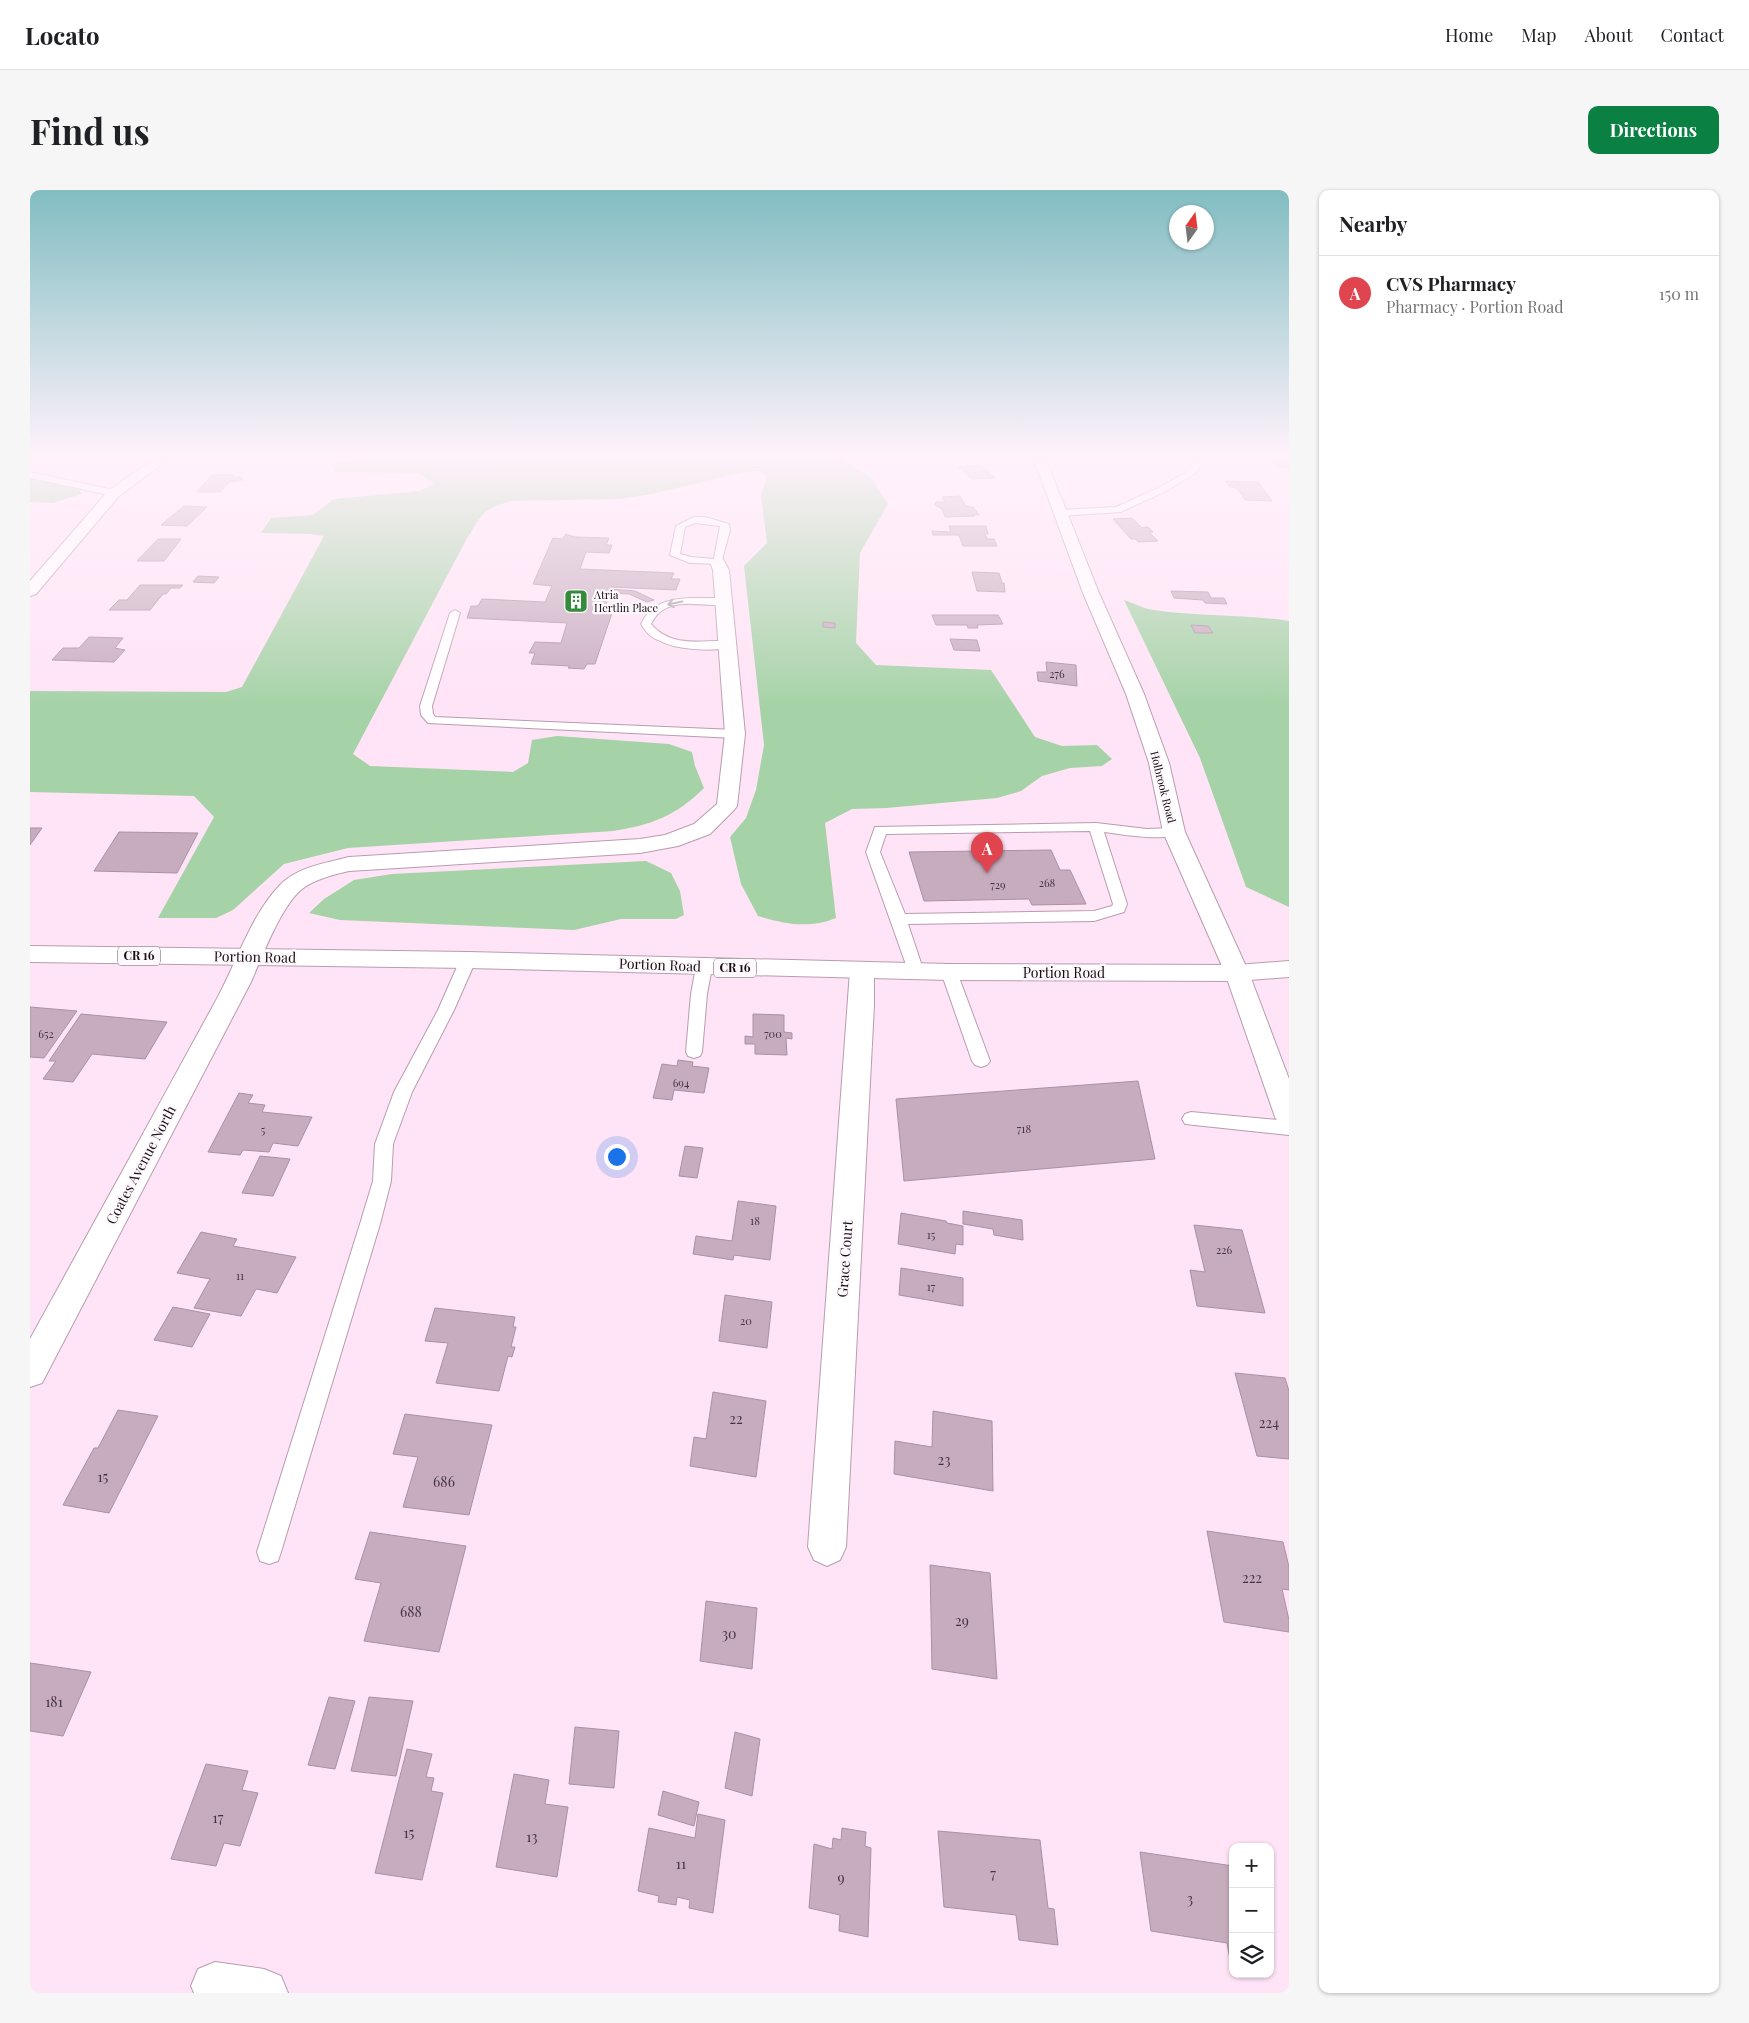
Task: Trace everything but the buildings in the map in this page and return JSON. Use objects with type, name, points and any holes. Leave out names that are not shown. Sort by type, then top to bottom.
[{"type":"street","points":[[30,591],[72,541]]},
{"type":"street","name":"Holbrook Road","points":[[1071,541],[1091,593],[1135,694],[1159,763],[1174,832],[1237,973],[1289,1116]]},
{"type":"street","points":[[249,957],[275,908],[292,885],[315,872],[349,864],[640,846],[670,841],[702,829],[727,806],[736,734],[721,570],[718,562]]},
{"type":"street","name":"Portion Road","points":[[30,954],[468,960],[916,972],[1237,973],[1289,968]]},
{"type":"street","name":"Coates Avenue North","points":[[30,1372],[240,982],[249,957]]},
{"type":"street","name":"Grace Court","points":[[826,1547],[862,971]]},
{"type":"street","points":[[215,1986],[264,1993]]},
{"type":"lane","points":[[677,541],[674,555],[690,560],[718,562],[723,541]]},
{"type":"lane","points":[[724,601],[683,601],[668,604],[656,609],[648,617],[646,624],[650,632],[660,638],[679,644],[728,645]]},
{"type":"lane","points":[[455,613],[426,706],[427,715],[432,720],[736,734]]},
{"type":"lane","points":[[916,972],[899,919],[873,852],[880,830],[1096,827],[1147,833],[1174,832]]},
{"type":"lane","points":[[899,919],[1094,916],[1119,908],[1120,904],[1096,827]]},
{"type":"lane","points":[[269,1552],[370,1224],[382,1180],[384,1144],[403,1092],[446,1010],[468,960]]},
{"type":"lane","points":[[694,1052],[699,994],[704,967]]},
{"type":"lane","points":[[950,972],[980,1061]]},
{"type":"lane","points":[[1191,1119],[1289,1128]]},
{"type":"green space","points":[[321,541],[465,541],[353,754],[370,766],[513,772],[528,763],[532,740],[557,736],[669,744],[692,752],[695,766],[704,788],[683,806],[662,818],[639,826],[613,831],[348,848],[284,864],[233,910],[216,918],[158,918],[214,817],[194,796],[30,792],[30,691],[226,692],[242,687]]},
{"type":"green space","points":[[767,541],[867,541],[860,553],[856,643],[876,665],[991,670],[1035,737],[1062,746],[1097,745],[1112,759],[1102,766],[1070,768],[1042,776],[1021,791],[997,798],[886,808],[852,809],[825,823],[836,918],[816,923],[797,924],[758,916],[741,884],[730,837],[746,818],[756,790],[764,745],[744,566]]},
{"type":"green space","points":[[1124,600],[1154,610],[1289,621],[1289,907],[1246,887],[1200,758]]},
{"type":"green space","points":[[646,861],[671,873],[680,891],[684,915],[676,919],[621,919],[574,930],[340,920],[309,913],[324,899],[354,880],[392,874]]},
{"type":"place","name":"Atria Hertlin Place","points":[[576,601]]},
{"type":"place","name":"CVS Pharmacy","points":[[987,873]]}]
